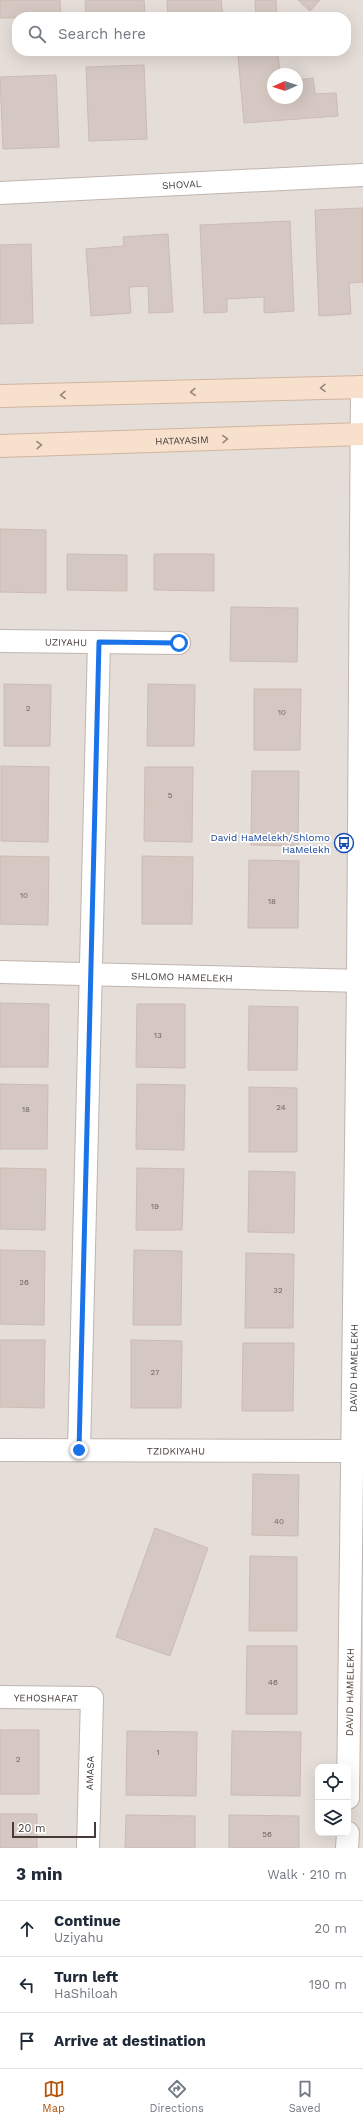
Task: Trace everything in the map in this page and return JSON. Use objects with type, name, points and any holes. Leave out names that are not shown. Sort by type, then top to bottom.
[{"type":"main road","points":[[0,396],[362,387]]},
{"type":"main road","name":"HATAYASIM","points":[[0,446],[362,434]]},
{"type":"street","name":"SHOVAL","points":[[0,193],[363,175]]},
{"type":"street","name":"DAVID HAMELEKH","points":[[351,1764],[356,1705],[352,1451],[360,981],[362,387]]},
{"type":"street","name":"UZIYAHU","points":[[0,641],[179,643]]},
{"type":"street","points":[[79,1450],[99,642]]},
{"type":"street","name":"SHLOMO HAMELEKH","points":[[0,972],[360,981]]},
{"type":"street","name":"TZIDKIYAHU","points":[[0,1450],[352,1451]]},
{"type":"street","name":"YEHOSHAFAT","points":[[0,1697],[92,1698]]},
{"type":"street","name":"AMASA","points":[[88,1848],[92,1698]]},
{"type":"street","points":[[347,1848],[348,1836]]},
{"type":"shaded area","points":[[0,0],[363,0],[363,1848],[0,1848]]},
{"type":"building","points":[[0,0],[60,0],[61,12],[12,12],[12,18],[0,18]]},
{"type":"building","points":[[85,0],[144,0],[145,12],[86,12]]},
{"type":"building","points":[[167,0],[221,0],[222,12],[168,12]]},
{"type":"building","points":[[255,0],[276,0],[277,12],[256,12]]},
{"type":"building","points":[[298,0],[320,0],[310,11]]},
{"type":"building","points":[[238,56],[278,56],[279,68],[267,68],[267,104],[303,104],[303,79],[313,78],[315,94],[336,93],[338,116],[244,123]]},
{"type":"building","points":[[144,65],[147,139],[89,141],[86,67]]},
{"type":"building","points":[[56,75],[59,147],[3,149],[0,77]]},
{"type":"building","points":[[363,208],[363,282],[349,283],[351,314],[319,316],[315,210]]},
{"type":"building","points":[[290,221],[294,311],[264,313],[264,297],[227,299],[227,312],[204,313],[200,225]]},
{"type":"building","points":[[168,234],[173,312],[149,313],[148,286],[129,287],[131,313],[91,316],[86,249],[124,246],[123,237]]},
{"type":"building","points":[[31,244],[33,323],[0,324],[0,245]]},
{"type":"building","points":[[0,529],[46,530],[46,593],[0,592]]},
{"type":"building","points":[[67,554],[127,555],[127,591],[67,590]]},
{"type":"building","points":[[154,554],[214,554],[214,591],[154,590]]},
{"type":"building","points":[[231,607],[298,608],[297,662],[230,661]]},
{"type":"building","points":[[4,684],[51,685],[50,746],[4,746]]},
{"type":"building","points":[[148,684],[195,685],[194,746],[147,746]]},
{"type":"building","points":[[254,689],[301,689],[300,750],[254,750]]},
{"type":"building","points":[[1,766],[49,767],[48,842],[1,841]]},
{"type":"building","points":[[145,767],[193,767],[192,842],[144,841]]},
{"type":"building","points":[[252,771],[299,771],[298,846],[251,845]]},
{"type":"building","points":[[0,856],[49,857],[48,925],[0,924]]},
{"type":"building","points":[[142,856],[193,857],[192,924],[142,924]]},
{"type":"building","points":[[249,860],[299,861],[298,928],[248,928]]},
{"type":"building","points":[[0,1003],[49,1004],[48,1067],[0,1067]]},
{"type":"building","points":[[137,1004],[185,1004],[185,1068],[136,1067]]},
{"type":"building","points":[[249,1006],[298,1007],[297,1070],[248,1070]]},
{"type":"building","points":[[0,1084],[48,1085],[47,1149],[0,1149]]},
{"type":"building","points":[[137,1084],[185,1085],[184,1150],[136,1149]]},
{"type":"building","points":[[249,1087],[297,1088],[297,1152],[249,1152]]},
{"type":"building","points":[[0,1168],[46,1169],[45,1230],[0,1229]]},
{"type":"building","points":[[137,1168],[184,1169],[182,1230],[136,1230]]},
{"type":"building","points":[[249,1171],[295,1172],[294,1233],[248,1232]]},
{"type":"building","points":[[0,1250],[45,1251],[44,1325],[0,1324]]},
{"type":"building","points":[[134,1250],[182,1251],[181,1325],[133,1325]]},
{"type":"building","points":[[246,1253],[294,1254],[293,1328],[245,1328]]},
{"type":"building","points":[[0,1340],[45,1340],[44,1408],[0,1407]]},
{"type":"building","points":[[131,1340],[182,1341],[181,1408],[131,1408]]},
{"type":"building","points":[[243,1343],[294,1343],[293,1411],[242,1411]]},
{"type":"building","points":[[253,1474],[299,1475],[298,1536],[252,1535]]},
{"type":"building","points":[[155,1528],[208,1548],[170,1656],[116,1637]]},
{"type":"building","points":[[250,1556],[297,1557],[297,1631],[249,1631]]},
{"type":"building","points":[[247,1646],[297,1646],[297,1714],[246,1714]]},
{"type":"building","points":[[0,1730],[39,1730],[39,1794],[0,1794]]},
{"type":"building","points":[[127,1731],[197,1732],[196,1796],[126,1795]]},
{"type":"building","points":[[232,1731],[301,1732],[300,1796],[231,1795]]},
{"type":"building","points":[[0,1814],[37,1814],[37,1848],[0,1848]]},
{"type":"building","points":[[126,1815],[195,1816],[195,1848],[125,1848]]},
{"type":"building","points":[[229,1815],[299,1816],[299,1848],[229,1848]]},
{"type":"place","name":"David HaMelekh/Shlomo HaMelekh","points":[[344,843]]},
{"type":"route","points":[[79,1450],[99,642],[179,643]]}]
